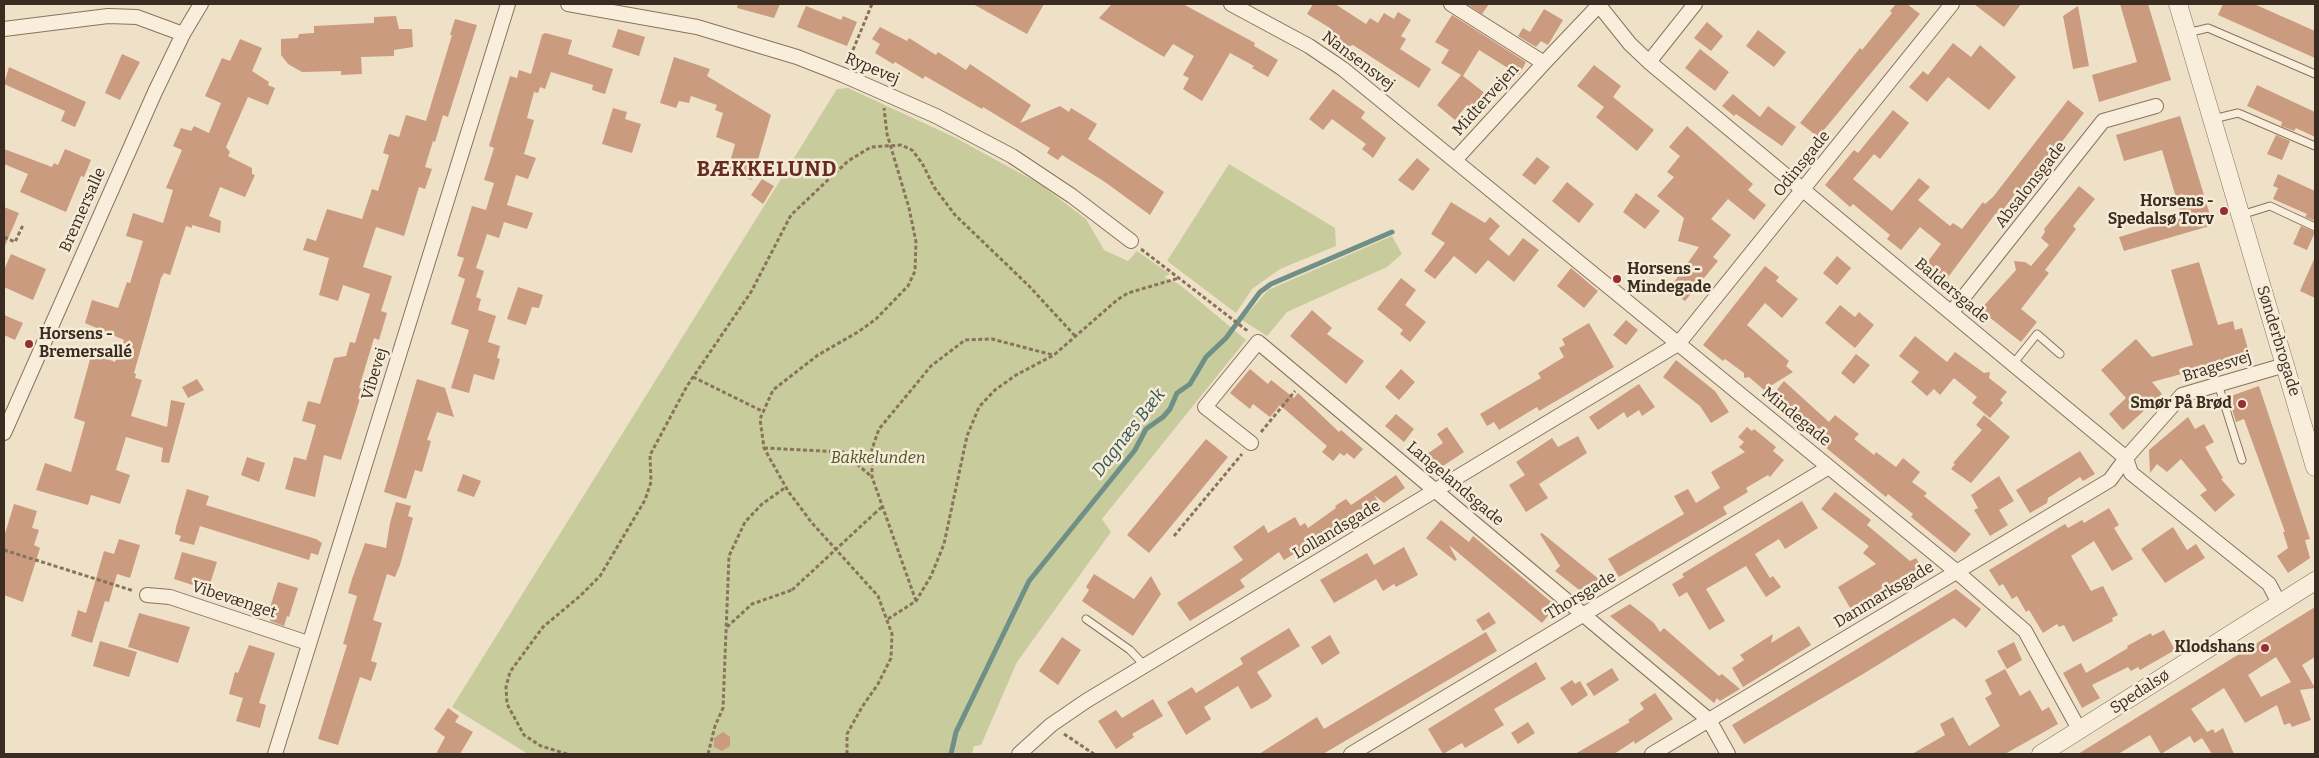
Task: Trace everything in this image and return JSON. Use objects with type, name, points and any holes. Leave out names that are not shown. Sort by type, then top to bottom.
[{"type":"street","name":"Bremersalle","points":[[4,433],[183,34],[202,4]]},
{"type":"street","name":"Vibevej","points":[[275,754],[508,4]]},
{"type":"street","name":"Rypevej","points":[[568,4],[697,27],[797,57],[843,74],[936,116],[1012,156],[1072,196],[1130,241]]},
{"type":"street","name":"Nansensvej","points":[[1231,4],[1309,46],[1344,69],[1455,160]]},
{"type":"street","name":"Midtervejen","points":[[1451,4],[1544,62]]},
{"type":"street","name":"Midtervejen","points":[[1455,160],[1599,4]]},
{"type":"street","name":"Baldersgade","points":[[1599,4],[1630,44],[1649,62],[2126,458],[2131,473],[2269,584],[2279,602]]},
{"type":"street","points":[[1649,62],[1695,4]]},
{"type":"street","name":"Odinsgade","points":[[1678,344],[1952,4]]},
{"type":"street","name":"Sønderbrogade","points":[[2178,4],[2315,467]]},
{"type":"street","points":[[4,29],[108,10],[183,34]]},
{"type":"street","name":"Absalonsgade","points":[[1951,313],[2103,121],[2156,106]]},
{"type":"street","name":"Mindegade","points":[[1455,160],[1957,572],[2025,631],[2080,730]]},
{"type":"street","name":"Langelandsgade","points":[[1251,443],[1205,407],[1258,342],[1709,720],[1728,754]]},
{"type":"street","name":"Lollandsgade","points":[[1019,754],[1051,725],[1145,666],[1678,344]]},
{"type":"street","name":"Bragesvej","points":[[2126,458],[2182,395],[2285,365]]},
{"type":"street","name":"Danmarksgade","points":[[1652,754],[2110,480],[2126,458]]},
{"type":"street","name":"Thorsgade","points":[[1352,754],[1828,467]]},
{"type":"street","name":"Spedalsø","points":[[2041,754],[2315,581]]},
{"type":"street","name":"Vibevænget","points":[[148,595],[170,597],[308,643]]},
{"type":"lane","points":[[2187,34],[2208,28],[2315,74]]},
{"type":"lane","points":[[2212,120],[2238,113],[2315,146]]},
{"type":"lane","points":[[2240,215],[2270,206],[2315,227]]},
{"type":"lane","points":[[2012,364],[2037,334],[2060,354]]},
{"type":"lane","points":[[2218,384],[2242,460]]},
{"type":"lane","points":[[1086,619],[1130,650],[1145,666]]},
{"type":"path","points":[[843,74],[872,4]]},
{"type":"path","points":[[847,754],[848,734],[891,658],[892,634],[878,596],[812,523],[786,487],[764,448],[760,419],[773,390],[789,375],[876,319],[908,286],[915,271],[916,242],[909,208],[890,144],[882,92]]},
{"type":"path","points":[[554,754],[524,734],[511,715],[507,704],[506,687],[510,672],[543,627],[580,596],[600,576],[645,500],[651,482],[650,455],[693,377],[752,292],[790,215],[848,161],[871,147],[890,144],[901,145],[912,150],[922,163],[934,187],[955,215],[1030,287],[1076,336]]},
{"type":"path","points":[[4,237],[14,242],[23,225]]},
{"type":"path","points":[[1130,241],[1246,328]]},
{"type":"path","points":[[888,619],[916,601],[925,590],[944,544],[967,436],[979,407],[995,390],[1016,375],[1054,355],[1117,300],[1128,293],[1179,278]]},
{"type":"path","points":[[916,601],[872,477],[872,449],[879,429],[931,366],[953,347],[965,340],[992,339],[1054,355]]},
{"type":"path","points":[[693,377],[762,411]]},
{"type":"path","points":[[1174,536],[1303,381]]},
{"type":"path","points":[[764,448],[844,452],[872,477]]},
{"type":"path","points":[[708,753],[715,726],[723,708],[729,556],[745,522],[762,504],[786,487]]},
{"type":"path","points":[[726,627],[752,604],[792,590],[882,506]]},
{"type":"path","points":[[4,550],[148,595]]},
{"type":"path","points":[[1051,725],[1094,754]]},
{"type":"path","points":[[547,748],[567,754]]},
{"type":"green space","name":"Bakkelunden","points":[[848,88],[954,137],[1040,184],[1086,219],[1104,250],[1128,261],[1137,251],[1170,274],[1164,277],[1179,284],[1246,340],[1102,519],[1111,532],[1017,662],[981,745],[974,746],[972,754],[528,754],[452,707],[837,89]]},
{"type":"green space","points":[[1229,164],[1335,228],[1336,246],[1280,269],[1252,289],[1236,313],[1167,261]]},
{"type":"green space","points":[[1392,236],[1402,254],[1387,267],[1287,312],[1267,336],[1242,320],[1268,290]]},
{"type":"building","points":[[738,4],[780,4],[774,18],[737,8]]},
{"type":"building","points":[[973,4],[1044,4],[1027,34]]},
{"type":"building","points":[[1112,4],[1183,4],[1255,43],[1254,46],[1278,60],[1268,77],[1252,68],[1254,66],[1230,53],[1202,101],[1183,89],[1189,78],[1183,75],[1194,56],[1173,44],[1164,57],[1099,18]]},
{"type":"building","points":[[1313,4],[1335,4],[1366,24],[1370,18],[1378,23],[1384,13],[1394,19],[1398,12],[1411,20],[1401,36],[1406,39],[1400,49],[1431,69],[1419,88],[1353,45],[1347,47],[1326,35],[1330,28],[1307,14]]},
{"type":"building","points":[[1467,4],[1489,4],[1482,14]]},
{"type":"building","points":[[1896,4],[1907,4],[1920,14],[1818,137],[1800,123],[1860,48],[1862,50],[1892,13],[1890,11]]},
{"type":"building","points":[[1974,4],[2021,4],[2004,27]]},
{"type":"building","points":[[2120,4],[2148,4],[2171,80],[2099,102],[2092,75],[2137,62]]},
{"type":"building","points":[[2223,4],[2254,4],[2315,31],[2315,58],[2218,15]]},
{"type":"building","points":[[806,6],[841,20],[843,16],[857,22],[847,46],[797,27]]},
{"type":"building","points":[[2078,6],[2089,66],[2073,69],[2063,16]]},
{"type":"building","points":[[1544,9],[1563,20],[1548,45],[1541,41],[1536,47],[1518,36],[1523,28],[1530,32]]},
{"type":"building","points":[[1452,15],[1526,62],[1519,75],[1479,50],[1463,76],[1491,98],[1478,114],[1467,105],[1455,120],[1437,105],[1461,75],[1441,63],[1449,50],[1435,42]]},
{"type":"building","points":[[396,16],[399,29],[412,29],[413,47],[394,50],[394,56],[361,57],[362,74],[341,75],[341,71],[302,72],[288,64],[281,55],[281,39],[298,38],[299,34],[314,33],[314,26],[374,23],[374,17]]},
{"type":"building","points":[[455,19],[477,25],[448,117],[443,115],[435,142],[433,141],[425,167],[432,169],[425,189],[419,187],[404,236],[376,227],[363,267],[392,276],[381,311],[387,313],[379,340],[374,338],[359,388],[363,389],[341,460],[324,455],[315,497],[285,489],[294,457],[306,460],[316,425],[302,421],[308,401],[320,404],[334,358],[346,356],[350,342],[355,343],[370,294],[343,285],[338,301],[319,295],[329,258],[303,250],[307,238],[316,241],[327,209],[362,219],[372,189],[378,191],[389,155],[383,153],[389,134],[399,137],[406,115],[426,121]]},
{"type":"building","points":[[1707,22],[1723,36],[1711,51],[1694,38]]},
{"type":"building","points":[[880,27],[907,41],[909,38],[936,55],[938,52],[966,70],[970,64],[1031,105],[1020,123],[1060,106],[1069,112],[1071,108],[1097,124],[1088,139],[1164,192],[1150,215],[1105,182],[1062,155],[1058,160],[1047,153],[1050,148],[983,107],[982,109],[925,76],[923,79],[895,62],[893,64],[875,53],[880,44],[872,39]]},
{"type":"building","points":[[618,29],[645,37],[639,56],[612,47]]},
{"type":"building","points":[[1758,30],[1786,52],[1774,67],[1746,46]]},
{"type":"building","points":[[545,33],[572,40],[568,54],[613,69],[605,94],[592,90],[593,85],[551,72],[545,89],[540,87],[538,93],[534,92],[527,118],[534,120],[524,154],[536,158],[528,179],[516,175],[507,205],[533,213],[527,229],[504,222],[499,238],[487,234],[476,268],[484,271],[476,297],[481,299],[478,310],[496,316],[488,342],[500,346],[497,358],[500,359],[494,380],[474,374],[469,393],[451,388],[469,330],[451,324],[465,279],[458,276],[464,258],[457,256],[472,206],[486,210],[494,183],[484,180],[494,148],[489,146],[510,76],[517,78],[519,70],[531,74],[542,35]]},
{"type":"building","points":[[240,39],[262,48],[252,71],[269,82],[268,85],[275,88],[268,105],[248,97],[226,147],[230,152],[228,156],[252,168],[252,174],[255,175],[245,197],[220,187],[209,216],[221,221],[220,233],[192,225],[192,228],[186,226],[170,275],[164,273],[161,278],[134,373],[136,374],[135,378],[142,380],[131,416],[167,427],[171,400],[185,403],[169,463],[161,462],[163,448],[126,437],[116,470],[130,475],[120,504],[91,495],[88,505],[36,490],[45,463],[71,472],[85,422],[74,418],[92,352],[115,362],[124,340],[85,323],[92,300],[118,308],[127,282],[130,283],[143,241],[126,236],[133,213],[163,223],[173,190],[166,188],[182,150],[173,146],[181,128],[191,131],[194,126],[209,133],[221,103],[205,96],[222,58],[230,61]]},
{"type":"building","points":[[1953,43],[1971,57],[1980,45],[2016,77],[1989,110],[1948,77],[1927,102],[1909,87],[1923,71],[1928,75]]},
{"type":"building","points":[[1700,49],[1729,72],[1715,91],[1685,68]]},
{"type":"building","points":[[122,54],[140,62],[120,100],[105,93]]},
{"type":"building","points":[[674,57],[710,69],[707,76],[771,115],[752,180],[727,173],[735,144],[716,137],[723,113],[715,110],[717,105],[691,96],[689,103],[679,101],[676,108],[660,103]]},
{"type":"building","points":[[1594,65],[1621,86],[1613,97],[1654,130],[1637,151],[1596,117],[1604,107],[1577,86]]},
{"type":"building","points":[[9,67],[86,102],[75,127],[61,121],[65,111],[4,84]]},
{"type":"building","points":[[2257,85],[2315,112],[2315,137],[2296,128],[2294,131],[2281,126],[2282,122],[2247,106]]},
{"type":"building","points":[[1333,89],[1365,112],[1361,118],[1386,138],[1373,158],[1362,149],[1366,144],[1332,119],[1323,130],[1309,119]]},
{"type":"building","points":[[1733,94],[1760,117],[1768,106],[1796,127],[1782,146],[1736,114],[1734,116],[1722,106]]},
{"type":"building","points":[[2068,100],[2084,113],[2020,196],[2016,193],[1999,215],[1996,213],[1946,280],[1926,264],[1941,244],[1920,227],[1901,250],[1887,239],[1890,235],[1853,204],[1850,207],[1825,185],[1854,150],[1858,153],[1893,110],[1909,123],[1880,159],[1874,154],[1853,179],[1892,211],[1919,178],[1930,187],[1918,200],[1950,226],[1953,223],[1962,229],[1983,202],[1985,204],[1993,197]]},
{"type":"building","points":[[613,108],[627,112],[625,119],[641,124],[632,153],[602,144]]},
{"type":"building","points":[[2180,116],[2213,225],[2124,251],[2119,237],[2182,218],[2162,150],[2124,161],[2116,135]]},
{"type":"building","points":[[1687,126],[1753,184],[1748,190],[1766,205],[1754,220],[1728,199],[1711,219],[1731,235],[1713,257],[1718,261],[1685,301],[1669,289],[1699,247],[1678,241],[1684,218],[1657,196],[1674,177],[1667,172],[1680,156],[1669,147]]},
{"type":"building","points":[[2276,135],[2290,141],[2282,160],[2267,154]]},
{"type":"building","points":[[4,149],[52,167],[54,163],[58,165],[65,149],[91,160],[84,177],[81,176],[66,212],[20,192],[28,174],[4,164]]},
{"type":"building","points":[[1537,157],[1550,167],[1535,185],[1522,175]]},
{"type":"building","points":[[1417,158],[1430,169],[1413,191],[1398,180]]},
{"type":"building","points":[[2278,174],[2315,191],[2315,221],[2305,217],[2307,214],[2273,199],[2278,188],[2273,186]]},
{"type":"building","points":[[762,179],[774,186],[763,204],[751,195]]},
{"type":"building","points":[[1567,182],[1594,204],[1579,223],[1552,201]]},
{"type":"building","points":[[2079,186],[2095,199],[2073,226],[2076,229],[2045,270],[2049,273],[2021,309],[2037,322],[2021,342],[1980,310],[2016,270],[2014,261],[2025,262],[2031,266],[2049,245],[2041,238],[2045,232],[2044,229]]},
{"type":"building","points":[[1636,193],[1660,211],[1645,229],[1623,212]]},
{"type":"building","points":[[1451,202],[1485,223],[1490,217],[1500,226],[1489,239],[1509,256],[1523,238],[1539,250],[1514,282],[1488,260],[1476,274],[1454,256],[1435,279],[1424,271],[1445,243],[1431,234]]},
{"type":"building","points":[[4,207],[19,213],[4,248]]},
{"type":"building","points":[[2301,226],[2315,232],[2307,250],[2293,244]]},
{"type":"building","points":[[11,254],[46,269],[33,300],[4,287],[4,270]]},
{"type":"building","points":[[1837,256],[1851,268],[1837,285],[1823,273]]},
{"type":"building","points":[[2315,257],[2315,298],[2300,291]]},
{"type":"building","points":[[2199,262],[2218,325],[2233,321],[2235,330],[2242,328],[2251,360],[2227,366],[2226,362],[2152,382],[2162,394],[2123,430],[2109,414],[2126,398],[2101,370],[2136,339],[2152,357],[2193,345],[2171,270]]},
{"type":"building","points":[[1765,266],[1779,277],[1776,281],[1798,299],[1782,318],[1765,303],[1747,325],[1789,361],[1786,366],[1793,372],[1764,390],[1749,377],[1744,378],[1744,373],[1725,359],[1723,361],[1703,345]]},
{"type":"building","points":[[1571,268],[1598,291],[1584,308],[1557,286]]},
{"type":"building","points":[[1401,278],[1416,290],[1405,305],[1426,322],[1410,342],[1400,334],[1403,330],[1377,309]]},
{"type":"building","points":[[518,287],[543,295],[539,308],[532,307],[526,325],[507,319]]},
{"type":"building","points":[[1840,305],[1855,317],[1859,312],[1874,325],[1855,348],[1825,323]]},
{"type":"building","points":[[1312,310],[1332,328],[1327,334],[1364,361],[1346,384],[1290,336]]},
{"type":"building","points":[[4,315],[23,323],[15,340],[4,335]]},
{"type":"building","points":[[1626,320],[1638,330],[1626,345],[1613,335]]},
{"type":"building","points":[[1589,323],[1614,367],[1539,411],[1537,407],[1499,430],[1494,422],[1487,426],[1480,414],[1541,378],[1538,373],[1564,357],[1559,348],[1565,345],[1562,339]]},
{"type":"building","points":[[1915,336],[1947,362],[1955,352],[1984,373],[1990,372],[1989,378],[2007,392],[2000,400],[2003,403],[1990,418],[1972,403],[1977,397],[1954,378],[1940,395],[1934,389],[1927,396],[1911,382],[1919,372],[1899,356]]},
{"type":"building","points":[[1856,354],[1870,365],[1854,384],[1841,373]]},
{"type":"building","points":[[1676,360],[1715,391],[1729,412],[1711,423],[1700,406],[1663,377]]},
{"type":"building","points":[[1250,369],[1268,384],[1271,380],[1294,398],[1298,393],[1339,432],[1341,430],[1363,449],[1354,459],[1347,453],[1344,456],[1340,453],[1333,461],[1322,452],[1327,446],[1280,405],[1270,417],[1253,404],[1250,409],[1230,393]]},
{"type":"building","points":[[1401,369],[1415,382],[1399,400],[1385,387]]},
{"type":"building","points":[[197,379],[204,390],[188,398],[182,387]]},
{"type":"building","points":[[417,379],[445,388],[454,417],[437,412],[427,440],[431,441],[422,472],[415,470],[406,499],[384,492]]},
{"type":"building","points":[[1784,381],[1829,422],[1835,415],[1859,434],[1854,439],[1874,455],[1876,452],[1896,467],[1903,458],[1920,472],[1912,482],[1927,493],[1924,496],[1971,534],[1955,553],[1911,517],[1913,514],[1888,494],[1886,497],[1775,406],[1777,402],[1771,397]]},
{"type":"building","points":[[1639,384],[1655,407],[1642,416],[1639,410],[1627,418],[1624,412],[1598,430],[1589,417]]},
{"type":"building","points":[[2259,386],[2310,539],[2305,540],[2310,558],[2288,573],[2277,556],[2288,548],[2283,532],[2285,532],[2244,419],[2236,422],[2228,397]]},
{"type":"building","points":[[1396,414],[1414,429],[1404,442],[1385,426]]},
{"type":"building","points":[[1984,415],[2010,437],[1971,483],[1951,469],[1955,464],[1953,463],[1982,430],[1976,425]]},
{"type":"building","points":[[2188,417],[2195,429],[2204,424],[2214,442],[2205,447],[2223,478],[2221,479],[2235,495],[2215,512],[2200,495],[2207,490],[2181,459],[2167,472],[2157,464],[2150,473],[2149,450]]},
{"type":"building","points":[[1447,427],[1464,452],[1437,470],[1427,454],[1443,443],[1437,434]]},
{"type":"building","points":[[1747,427],[1752,431],[1754,429],[1776,447],[1773,451],[1784,460],[1770,477],[1768,475],[1746,488],[1748,492],[1723,507],[1727,514],[1619,577],[1608,559],[1684,514],[1674,496],[1688,489],[1696,503],[1720,488],[1711,472],[1745,452],[1739,447],[1744,442],[1738,437]]},
{"type":"building","points":[[1578,436],[1587,453],[1539,484],[1548,498],[1526,512],[1509,485],[1525,475],[1516,462],[1552,438],[1558,447]]},
{"type":"building","points":[[1206,439],[1228,457],[1149,553],[1127,535]]},
{"type":"building","points":[[2080,451],[2095,474],[2083,481],[2080,477],[2048,498],[2047,503],[2030,513],[2016,490]]},
{"type":"building","points":[[247,457],[265,463],[259,482],[241,475]]},
{"type":"building","points":[[463,474],[481,481],[474,497],[457,491]]},
{"type":"building","points":[[1396,475],[1405,488],[1384,503],[1374,495],[1380,505],[1349,524],[1348,522],[1325,539],[1323,536],[1284,560],[1279,552],[1240,580],[1245,587],[1190,621],[1177,603],[1243,560],[1233,547],[1264,525],[1268,533],[1295,517],[1300,526],[1305,523],[1308,528],[1346,499],[1351,505]]},
{"type":"building","points":[[1999,476],[2014,501],[1999,510],[2008,525],[1990,536],[1974,510],[1978,508],[1971,495]]},
{"type":"building","points":[[187,489],[209,496],[206,505],[316,539],[322,543],[318,555],[311,553],[309,560],[200,526],[194,545],[179,541],[181,536],[175,534],[176,527]]},
{"type":"building","points":[[1835,492],[1871,520],[1867,525],[1910,561],[1916,558],[1927,576],[1890,599],[1886,592],[1853,613],[1838,587],[1876,564],[1863,553],[1869,546],[1821,509]]},
{"type":"building","points":[[1802,501],[1818,528],[1785,549],[1779,539],[1755,554],[1770,578],[1773,576],[1781,587],[1766,597],[1746,566],[1706,589],[1725,621],[1709,630],[1687,592],[1679,597],[1672,584],[1684,577],[1682,574]]},
{"type":"building","points":[[396,502],[411,506],[408,516],[413,518],[400,565],[395,577],[387,574],[373,620],[382,623],[371,661],[377,663],[371,681],[360,677],[338,745],[318,739],[347,645],[343,644],[357,596],[348,593],[365,543],[386,548]]},
{"type":"building","points":[[14,504],[37,511],[32,528],[39,530],[34,545],[40,548],[23,602],[4,595],[4,537]]},
{"type":"building","points":[[2109,508],[2119,525],[2114,528],[2133,559],[2112,571],[2094,541],[2071,556],[2091,591],[2103,586],[2118,615],[2112,618],[2113,621],[2073,642],[2064,625],[2059,627],[2057,624],[2043,633],[2029,610],[2026,612],[2017,596],[2012,599],[2003,584],[1999,586],[1989,570],[2065,524],[2068,528],[2082,520],[2084,523]]},
{"type":"building","points":[[1441,520],[1469,542],[1473,536],[1556,606],[1542,623],[1449,545],[1457,560],[1455,561],[1426,538]]},
{"type":"building","points":[[2173,527],[2187,550],[2196,544],[2205,558],[2165,583],[2141,549]]},
{"type":"building","points":[[1542,533],[1600,580],[1587,596],[1555,571],[1560,566],[1540,534]]},
{"type":"building","points":[[119,539],[140,545],[130,578],[117,574],[109,602],[105,601],[92,643],[71,636],[78,610],[86,613],[104,551],[114,554]]},
{"type":"building","points":[[1404,547],[1418,575],[1396,587],[1394,584],[1383,591],[1376,579],[1334,603],[1320,580],[1367,553],[1374,565]]},
{"type":"building","points":[[182,552],[217,562],[208,590],[174,579]]},
{"type":"building","points":[[1094,574],[1134,599],[1151,576],[1161,594],[1133,636],[1082,601],[1089,590],[1086,587]]},
{"type":"building","points":[[278,582],[298,588],[289,617],[287,616],[284,626],[270,621],[271,618],[267,617]]},
{"type":"building","points":[[1956,589],[1981,609],[1966,628],[1954,618],[1744,744],[1732,725]]},
{"type":"building","points":[[1630,604],[1654,623],[1660,632],[1664,628],[1719,676],[1722,674],[1740,689],[1720,701],[1717,698],[1714,703],[1610,616]]},
{"type":"building","points":[[2315,607],[2315,657],[2302,665],[2315,688],[2300,690],[2311,720],[2292,727],[2290,723],[2284,725],[2277,705],[2245,723],[2224,688],[2191,709],[2207,732],[2213,729],[2215,733],[2223,728],[2234,754],[2212,754],[2202,738],[2194,743],[2190,736],[2161,754],[2150,735],[2118,754],[2078,754]],"holes":[[[2276,657],[2291,682],[2261,697],[2248,675]]]},
{"type":"building","points":[[1489,612],[1496,623],[1483,631],[1476,620]]},
{"type":"building","points":[[139,613],[190,627],[178,663],[128,647]]},
{"type":"building","points":[[1799,626],[1811,645],[1743,687],[1732,668],[1744,660],[1740,655],[1773,634],[1771,643]]},
{"type":"building","points":[[1289,628],[1300,646],[1257,672],[1272,696],[1251,709],[1238,686],[1204,707],[1211,719],[1186,735],[1167,702],[1192,687],[1196,693],[1243,664],[1240,658]]},
{"type":"building","points":[[2164,630],[2175,650],[2140,670],[2138,667],[2131,671],[2128,667],[2092,685],[2100,698],[2082,708],[2063,673],[2081,663],[2086,673],[2128,648],[2127,646],[2151,633],[2152,636]]},
{"type":"building","points":[[1486,632],[1497,651],[1323,754],[1259,754],[1317,717],[1324,729]]},
{"type":"building","points":[[1330,635],[1340,653],[1322,665],[1311,647]]},
{"type":"building","points":[[1062,637],[1081,650],[1058,685],[1039,671]]},
{"type":"building","points":[[100,641],[137,652],[129,677],[93,666]]},
{"type":"building","points":[[2014,642],[2022,660],[2007,669],[1997,651]]},
{"type":"building","points":[[249,645],[275,653],[259,703],[266,705],[260,728],[236,721],[243,698],[229,694],[235,672],[238,673]]},
{"type":"building","points":[[1536,662],[1546,679],[1494,709],[1504,725],[1465,748],[1462,743],[1443,754],[1428,729]]},
{"type":"building","points":[[1612,668],[1619,680],[1594,696],[1586,684]]},
{"type":"building","points":[[2005,669],[2020,696],[2030,690],[2042,711],[2049,707],[2058,724],[2005,754],[1912,754],[1945,735],[1940,724],[1953,717],[1969,746],[2000,726],[1985,698],[1992,694],[1985,680]]},
{"type":"building","points":[[1572,680],[1575,684],[1580,681],[1588,695],[1572,706],[1560,688]]},
{"type":"building","points":[[1655,693],[1673,719],[1635,744],[1634,741],[1614,754],[1575,754],[1630,722],[1628,720],[1644,709],[1640,703]]},
{"type":"building","points":[[1153,699],[1163,716],[1132,734],[1134,737],[1116,749],[1098,721],[1116,710],[1122,718]]},
{"type":"building","points":[[448,708],[459,716],[455,722],[473,732],[460,754],[436,754],[445,737],[434,729]]},
{"type":"building","points":[[1528,722],[1535,733],[1518,744],[1511,733]]},
{"type":"building","points":[[723,732],[730,737],[730,746],[722,751],[714,747],[714,738]]},
{"type":"waterway","name":"Dagnæs Bæk","points":[[951,754],[956,732],[1029,581],[1135,450],[1146,429],[1163,417],[1170,409],[1177,393],[1190,384],[1206,357],[1226,338],[1260,292],[1271,284],[1392,232]]},
{"type":"place","name":"Horsens - Spedalsø Torv","points":[[2224,211]]},
{"type":"place","name":"Horsens - Mindegade","points":[[1617,279]]},
{"type":"place","name":"Horsens - Bremersallé","points":[[29,344]]},
{"type":"place","name":"Smør På Brød","points":[[2242,404]]},
{"type":"place","name":"Klodshans","points":[[2265,648]]},
{"type":"district","name":"BÆKKELUND","points":[[767,170]]}]
